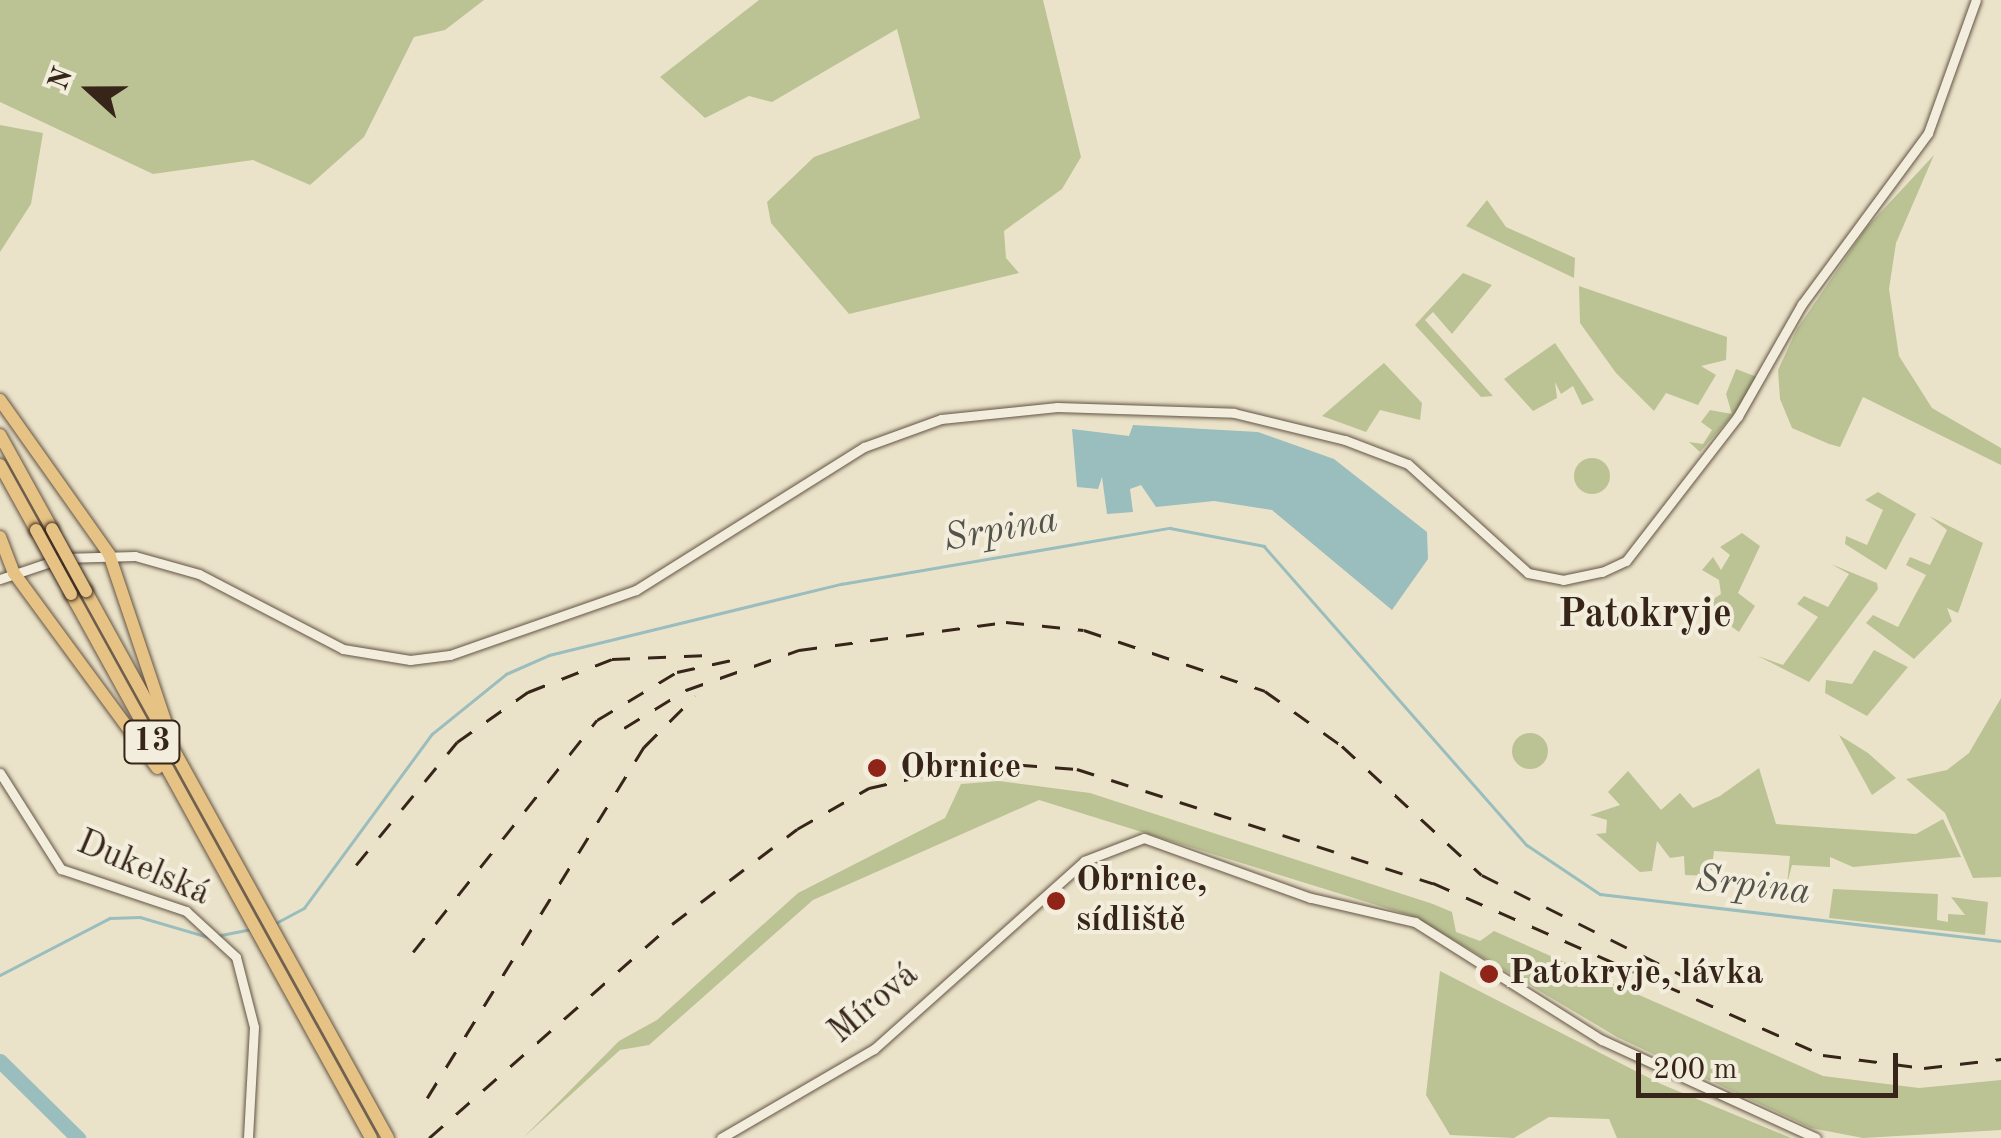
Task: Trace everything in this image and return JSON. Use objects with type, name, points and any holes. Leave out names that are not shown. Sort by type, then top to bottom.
[{"type":"highway","points":[[0,400],[109,554],[170,739]]},
{"type":"highway","name":"13","points":[[0,435],[385,1133]]},
{"type":"highway","name":"13","points":[[0,464],[371,1138]]},
{"type":"highway","points":[[0,537],[14,573],[196,823]]},
{"type":"street","points":[[0,580],[14,573],[109,554],[188,569],[343,649],[410,660],[450,655],[636,590],[877,442],[941,418],[1057,407],[1234,412],[1345,440],[1408,464],[1528,574],[1563,580],[1602,572],[1626,561],[1726,432],[1802,304],[1928,134],[1976,0]]},
{"type":"street","name":"Dukelská","points":[[0,774],[60,869],[207,924],[236,957],[254,1027],[248,1138]]},
{"type":"street","name":"Mírová","points":[[720,1138],[874,1049],[1050,891],[1104,848],[1144,838],[1311,898],[1415,922],[1602,1040],[1816,1138]]},
{"type":"green space","points":[[0,0],[484,0],[445,30],[414,37],[364,137],[310,185],[253,160],[153,174],[0,102]]},
{"type":"green space","points":[[759,0],[1043,0],[1081,157],[1062,189],[1004,231],[1006,258],[1019,273],[849,314],[771,223],[767,202],[814,157],[920,118],[897,29],[772,102],[749,96],[705,118],[660,77]]},
{"type":"green space","points":[[0,125],[43,133],[31,204],[0,252]]},
{"type":"green space","points":[[1934,155],[1896,243],[1889,289],[1899,356],[1932,408],[2001,448],[2001,465],[1863,397],[1840,447],[1829,444],[1792,428],[1780,399],[1778,370],[1797,329],[1866,228]]},
{"type":"green space","points":[[1487,200],[1506,227],[1575,258],[1574,278],[1466,226]]},
{"type":"green space","points":[[1463,273],[1492,285],[1452,334],[1433,312],[1425,320],[1493,396],[1481,397],[1415,325]]},
{"type":"green space","points":[[1579,286],[1727,337],[1726,360],[1701,366],[1716,375],[1698,405],[1666,393],[1654,411],[1616,373],[1580,323]]},
{"type":"green space","points":[[1555,343],[1594,400],[1582,405],[1573,386],[1561,394],[1555,382],[1557,398],[1533,411],[1504,379]]},
{"type":"green space","points":[[1384,363],[1422,403],[1420,420],[1380,410],[1366,432],[1322,416]]},
{"type":"green space","points":[[1736,369],[1757,377],[1745,401],[1700,452],[1689,442],[1703,444],[1712,430],[1701,422],[1710,410],[1732,414],[1726,394]]},
{"type":"green space","points":[[1592,458],[1605,463],[1610,476],[1605,489],[1592,494],[1579,489],[1574,476],[1579,463]]},
{"type":"green space","points":[[1878,492],[1916,514],[1886,570],[1845,544],[1846,536],[1867,545],[1883,510],[1865,500]]},
{"type":"green space","points":[[1929,516],[1983,543],[1958,613],[1947,608],[1952,621],[1914,659],[1866,623],[1873,615],[1898,627],[1926,575],[1906,565],[1910,557],[1930,565],[1947,530]]},
{"type":"green space","points":[[1742,533],[1760,546],[1738,593],[1755,606],[1739,632],[1703,606],[1721,594],[1719,580],[1702,570],[1713,557],[1721,570],[1730,555],[1720,547]]},
{"type":"green space","points":[[1831,564],[1877,583],[1878,589],[1809,682],[1758,656],[1783,665],[1818,617],[1797,604],[1804,596],[1828,607],[1849,574]]},
{"type":"green space","points":[[1874,650],[1908,667],[1867,716],[1825,693],[1826,680],[1852,684]]},
{"type":"green space","points":[[2001,698],[2001,877],[1973,878],[1945,813],[1906,779],[1947,770],[1969,753]]},
{"type":"green space","points":[[1530,733],[1543,738],[1548,751],[1543,764],[1530,769],[1517,764],[1512,751],[1517,738]]},
{"type":"green space","points":[[1839,735],[1868,753],[1896,778],[1872,795]]},
{"type":"green space","points":[[1759,768],[1776,824],[1916,834],[1943,819],[1961,857],[1853,867],[1830,857],[1830,867],[1792,865],[1787,884],[1790,856],[1714,851],[1711,876],[1685,875],[1684,856],[1670,858],[1657,841],[1652,871],[1640,872],[1596,834],[1606,833],[1607,820],[1590,815],[1620,805],[1608,792],[1628,771],[1661,810],[1680,793],[1693,808],[1720,796]]},
{"type":"green space","points":[[999,781],[1090,793],[1433,904],[1452,912],[1456,932],[1480,941],[1494,931],[1823,1076],[1919,1088],[2001,1080],[2001,1130],[1863,1138],[1811,1128],[1617,1037],[1415,917],[1039,800],[813,900],[649,1045],[620,1050],[523,1138],[619,1041],[657,1020],[798,893],[945,818],[961,784]]},
{"type":"green space","points":[[1833,889],[1938,894],[1937,920],[1948,922],[1948,914],[1965,915],[1951,897],[1988,902],[1985,935],[1829,918]]},
{"type":"green space","points":[[1440,971],[1661,1084],[1791,1138],[1617,1138],[1609,1119],[1549,1117],[1514,1138],[1450,1135],[1426,1095]]},
{"type":"water","points":[[1133,425],[1258,432],[1334,459],[1427,532],[1428,559],[1392,610],[1272,510],[1214,501],[1156,507],[1141,485],[1130,489],[1133,512],[1107,514],[1102,477],[1098,489],[1077,487],[1072,429],[1129,436]]},
{"type":"waterway","name":"Srpina","points":[[274,924],[304,908],[432,734],[506,674],[549,655],[841,584],[1170,528],[1264,546],[1527,845],[1600,894],[2001,941]]},
{"type":"waterway","name":"Srpina","points":[[0,975],[110,918],[140,917],[208,937]]},
{"type":"waterway","name":"Srpina","points":[[216,936],[252,929]]},
{"type":"waterway","points":[[0,1061],[78,1138]]},
{"type":"railway","points":[[624,728],[686,690],[799,650],[1006,622],[1084,630],[1265,691],[1342,746],[1482,875],[1700,984]]},
{"type":"railway","points":[[356,865],[457,742],[528,692],[612,659],[709,655]]},
{"type":"railway","points":[[413,952],[597,720],[677,672],[745,657]]},
{"type":"railway","points":[[427,1098],[644,747],[695,696]]},
{"type":"railway","points":[[429,1138],[672,924],[797,829],[869,788],[983,762],[1077,769],[1433,883],[1823,1055],[1924,1068],[2001,1059]]},
{"type":"place","name":"Obrnice","points":[[877,768]]},
{"type":"place","name":"Obrnice, sídliště","points":[[1056,901]]},
{"type":"place","name":"Patokryje, lávka","points":[[1489,974]]},
{"type":"district","name":"Patokryje","points":[[1645,616]]}]
